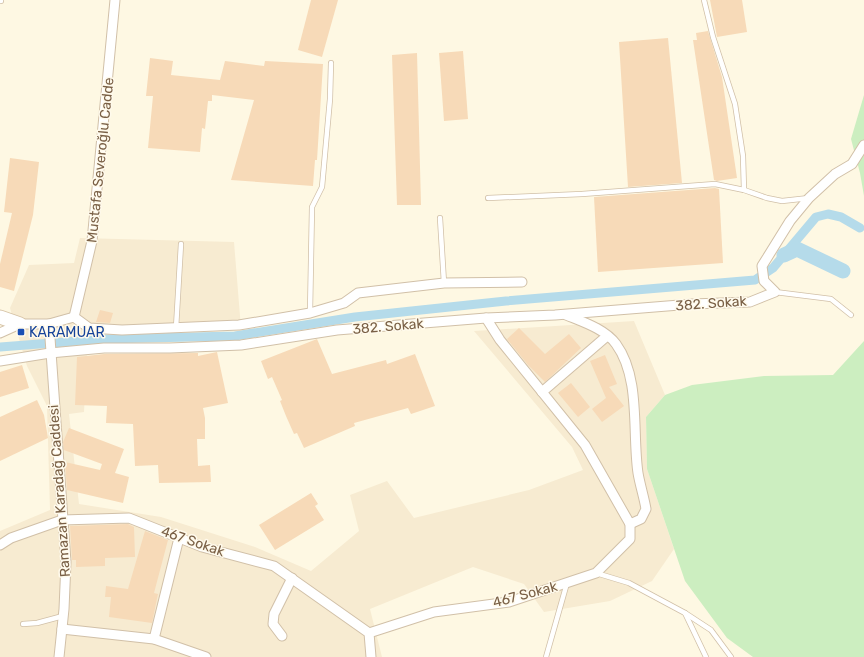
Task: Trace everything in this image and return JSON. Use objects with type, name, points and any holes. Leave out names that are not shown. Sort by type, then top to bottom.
[{"type":"street","name":"Mustafa Severoğlu Cadde","points":[[74,317],[92,241],[115,0]]},
{"type":"street","points":[[775,292],[764,281],[762,267],[790,221],[809,198],[835,174],[852,164],[864,145]]},
{"type":"street","points":[[0,316],[20,324],[49,324],[74,317],[89,328],[122,330],[239,325],[310,313],[344,303],[358,294],[444,283],[522,282]]},
{"type":"street","name":"382. Sokak","points":[[0,361],[50,353],[104,348],[170,348],[241,345],[337,330],[692,304],[750,302],[775,292]]},
{"type":"street","points":[[486,318],[500,340],[585,445],[630,524],[641,519],[646,509],[638,473],[632,384],[626,361],[616,344],[607,336],[565,314]]},
{"type":"street","points":[[0,333],[20,324]]},
{"type":"street","name":"Ramazan Karadağ Caddesi","points":[[49,324],[66,562],[59,657]]},
{"type":"street","points":[[542,392],[607,336]]},
{"type":"street","name":"467 Sokak","points":[[0,545],[11,538],[62,520],[129,518],[202,547],[274,566],[369,633],[434,612],[509,602],[596,573],[630,539],[630,524]]},
{"type":"street","points":[[154,639],[179,538]]},
{"type":"street","points":[[282,636],[272,624],[274,614],[292,578]]},
{"type":"street","points":[[62,629],[154,639],[206,657]]},
{"type":"street","points":[[369,633],[370,657]]},
{"type":"lane","points":[[704,0],[713,37],[735,104],[743,156],[744,190]]},
{"type":"lane","points":[[310,313],[312,206],[322,187],[330,99],[331,63]]},
{"type":"lane","points":[[488,198],[582,194],[715,184],[744,190],[767,198],[782,201],[809,198]]},
{"type":"lane","points":[[440,218],[444,283]]},
{"type":"lane","points":[[176,328],[181,244]]},
{"type":"lane","points":[[775,292],[831,299],[851,315]]},
{"type":"lane","points":[[596,573],[629,583],[685,613],[712,630],[731,657]]},
{"type":"lane","points":[[546,657],[567,583]]},
{"type":"lane","points":[[685,613],[706,657]]},
{"type":"lane","points":[[23,624],[37,623],[63,616]]},
{"type":"shaded area","points":[[80,238],[234,242],[241,328],[88,334],[84,412],[69,414],[79,504],[161,517],[255,547],[311,571],[359,531],[350,495],[387,481],[414,518],[529,490],[583,470],[572,447],[474,331],[634,321],[665,395],[646,417],[647,469],[674,549],[652,581],[610,601],[544,612],[524,584],[473,567],[370,609],[382,657],[0,657],[0,531],[50,510],[47,406],[27,366],[10,308],[29,265],[74,263]]},
{"type":"green space","points":[[864,95],[864,196],[860,173],[851,139]]},
{"type":"green space","points":[[864,341],[864,657],[753,657],[727,638],[685,581],[647,469],[646,417],[665,395],[692,385],[764,376],[833,375]]},
{"type":"building","points":[[311,0],[338,0],[322,57],[298,50]]},
{"type":"building","points":[[710,0],[742,0],[747,32],[717,37]]},
{"type":"building","points":[[708,31],[722,77],[737,178],[717,181],[714,180],[693,40],[697,40],[696,33]]},
{"type":"building","points":[[668,38],[682,183],[628,187],[619,42]]},
{"type":"building","points":[[463,51],[468,119],[444,121],[439,53]]},
{"type":"building","points":[[417,53],[421,205],[397,205],[392,55]]},
{"type":"building","points":[[150,58],[173,61],[171,75],[220,80],[225,61],[264,66],[265,61],[323,64],[317,160],[315,160],[313,186],[231,180],[254,100],[212,95],[212,101],[208,101],[205,129],[202,128],[200,152],[148,148],[153,96],[146,96]]},
{"type":"building","points":[[10,158],[39,162],[33,215],[14,291],[0,287],[0,264],[12,213],[4,212]]},
{"type":"building","points":[[715,188],[719,189],[723,263],[598,272],[594,197]]},
{"type":"building","points":[[100,310],[113,313],[110,323],[96,322]]},
{"type":"building","points":[[519,328],[545,354],[569,334],[581,348],[545,382],[528,365],[507,339]]},
{"type":"building","points":[[317,339],[332,374],[386,360],[387,364],[415,354],[435,406],[411,414],[408,408],[354,423],[355,426],[304,448],[297,433],[294,434],[272,377],[268,379],[261,361]]},
{"type":"building","points":[[217,352],[228,403],[203,408],[205,418],[205,439],[197,439],[198,466],[210,465],[211,482],[159,483],[158,465],[135,466],[133,424],[106,423],[107,406],[75,405],[77,357],[104,354],[198,353],[198,356]]},
{"type":"building","points":[[605,355],[617,384],[609,387],[624,406],[602,422],[592,409],[606,398],[590,361]]},
{"type":"building","points":[[22,365],[29,388],[0,397],[0,372]]},
{"type":"building","points":[[571,383],[590,407],[578,417],[558,393]]},
{"type":"building","points":[[37,400],[44,415],[48,438],[0,461],[0,417]]},
{"type":"building","points":[[69,428],[124,449],[115,473],[129,477],[123,503],[67,490],[65,462],[100,470],[102,464],[64,450],[63,442]]},
{"type":"building","points":[[311,493],[318,504],[315,506],[324,520],[275,550],[259,525]]},
{"type":"building","points":[[128,524],[134,527],[135,557],[105,558],[105,566],[76,567],[76,560],[72,560],[70,526]]},
{"type":"building","points":[[145,531],[168,540],[154,593],[158,594],[152,623],[109,617],[111,597],[105,597],[106,586],[128,589]]},
{"type":"waterway","points":[[0,347],[104,339],[235,336],[355,317],[506,301],[755,280],[773,268],[816,217],[828,214],[841,217],[860,228]]},
{"type":"waterway","points":[[784,255],[797,249],[843,271]]},
{"type":"place","name":"KARAMUAR","points":[[21,332]]}]
